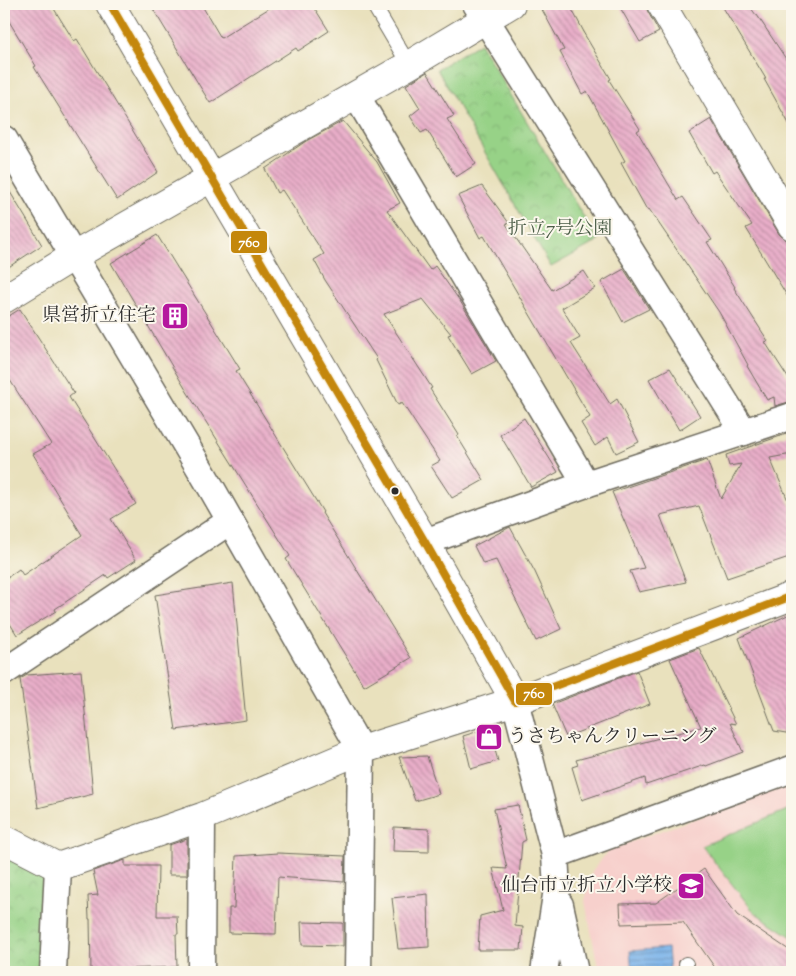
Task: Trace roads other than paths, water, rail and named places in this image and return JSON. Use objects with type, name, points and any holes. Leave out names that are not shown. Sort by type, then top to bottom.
[{"type":"street","points":[[110,4],[425,542],[515,701],[556,855],[557,889],[575,972]]},
{"type":"street","points":[[4,299],[74,256],[410,65],[481,11],[511,4]]},
{"type":"street","points":[[661,4],[792,226]]},
{"type":"street","points":[[481,11],[744,432]]},
{"type":"street","points":[[356,95],[586,484]]},
{"type":"street","points":[[4,139],[230,520],[361,750],[358,972]]},
{"type":"street","points":[[425,542],[586,484],[792,416]]},
{"type":"street","points":[[4,672],[230,520]]},
{"type":"street","points":[[4,839],[58,867],[202,817],[361,750],[515,701],[792,596]]},
{"type":"street","points":[[556,855],[792,769]]},
{"type":"street","points":[[201,972],[202,817]]},
{"type":"street","points":[[53,972],[58,867]]},
{"type":"street","points":[[544,972],[557,889]]},
{"type":"lane","points":[[372,4],[410,65]]},
{"type":"water","points":[[668,948],[670,972],[632,972],[630,951]]},
{"type":"place","name":"県営折立住宅","points":[[175,316]]},
{"type":"place","name":"うさちゃんクリーニング","points":[[489,737]]},
{"type":"place","name":"仙台市立折立小学校","points":[[691,886]]},
{"type":"park label","name":"折立7号公園","points":[[560,229]]}]
